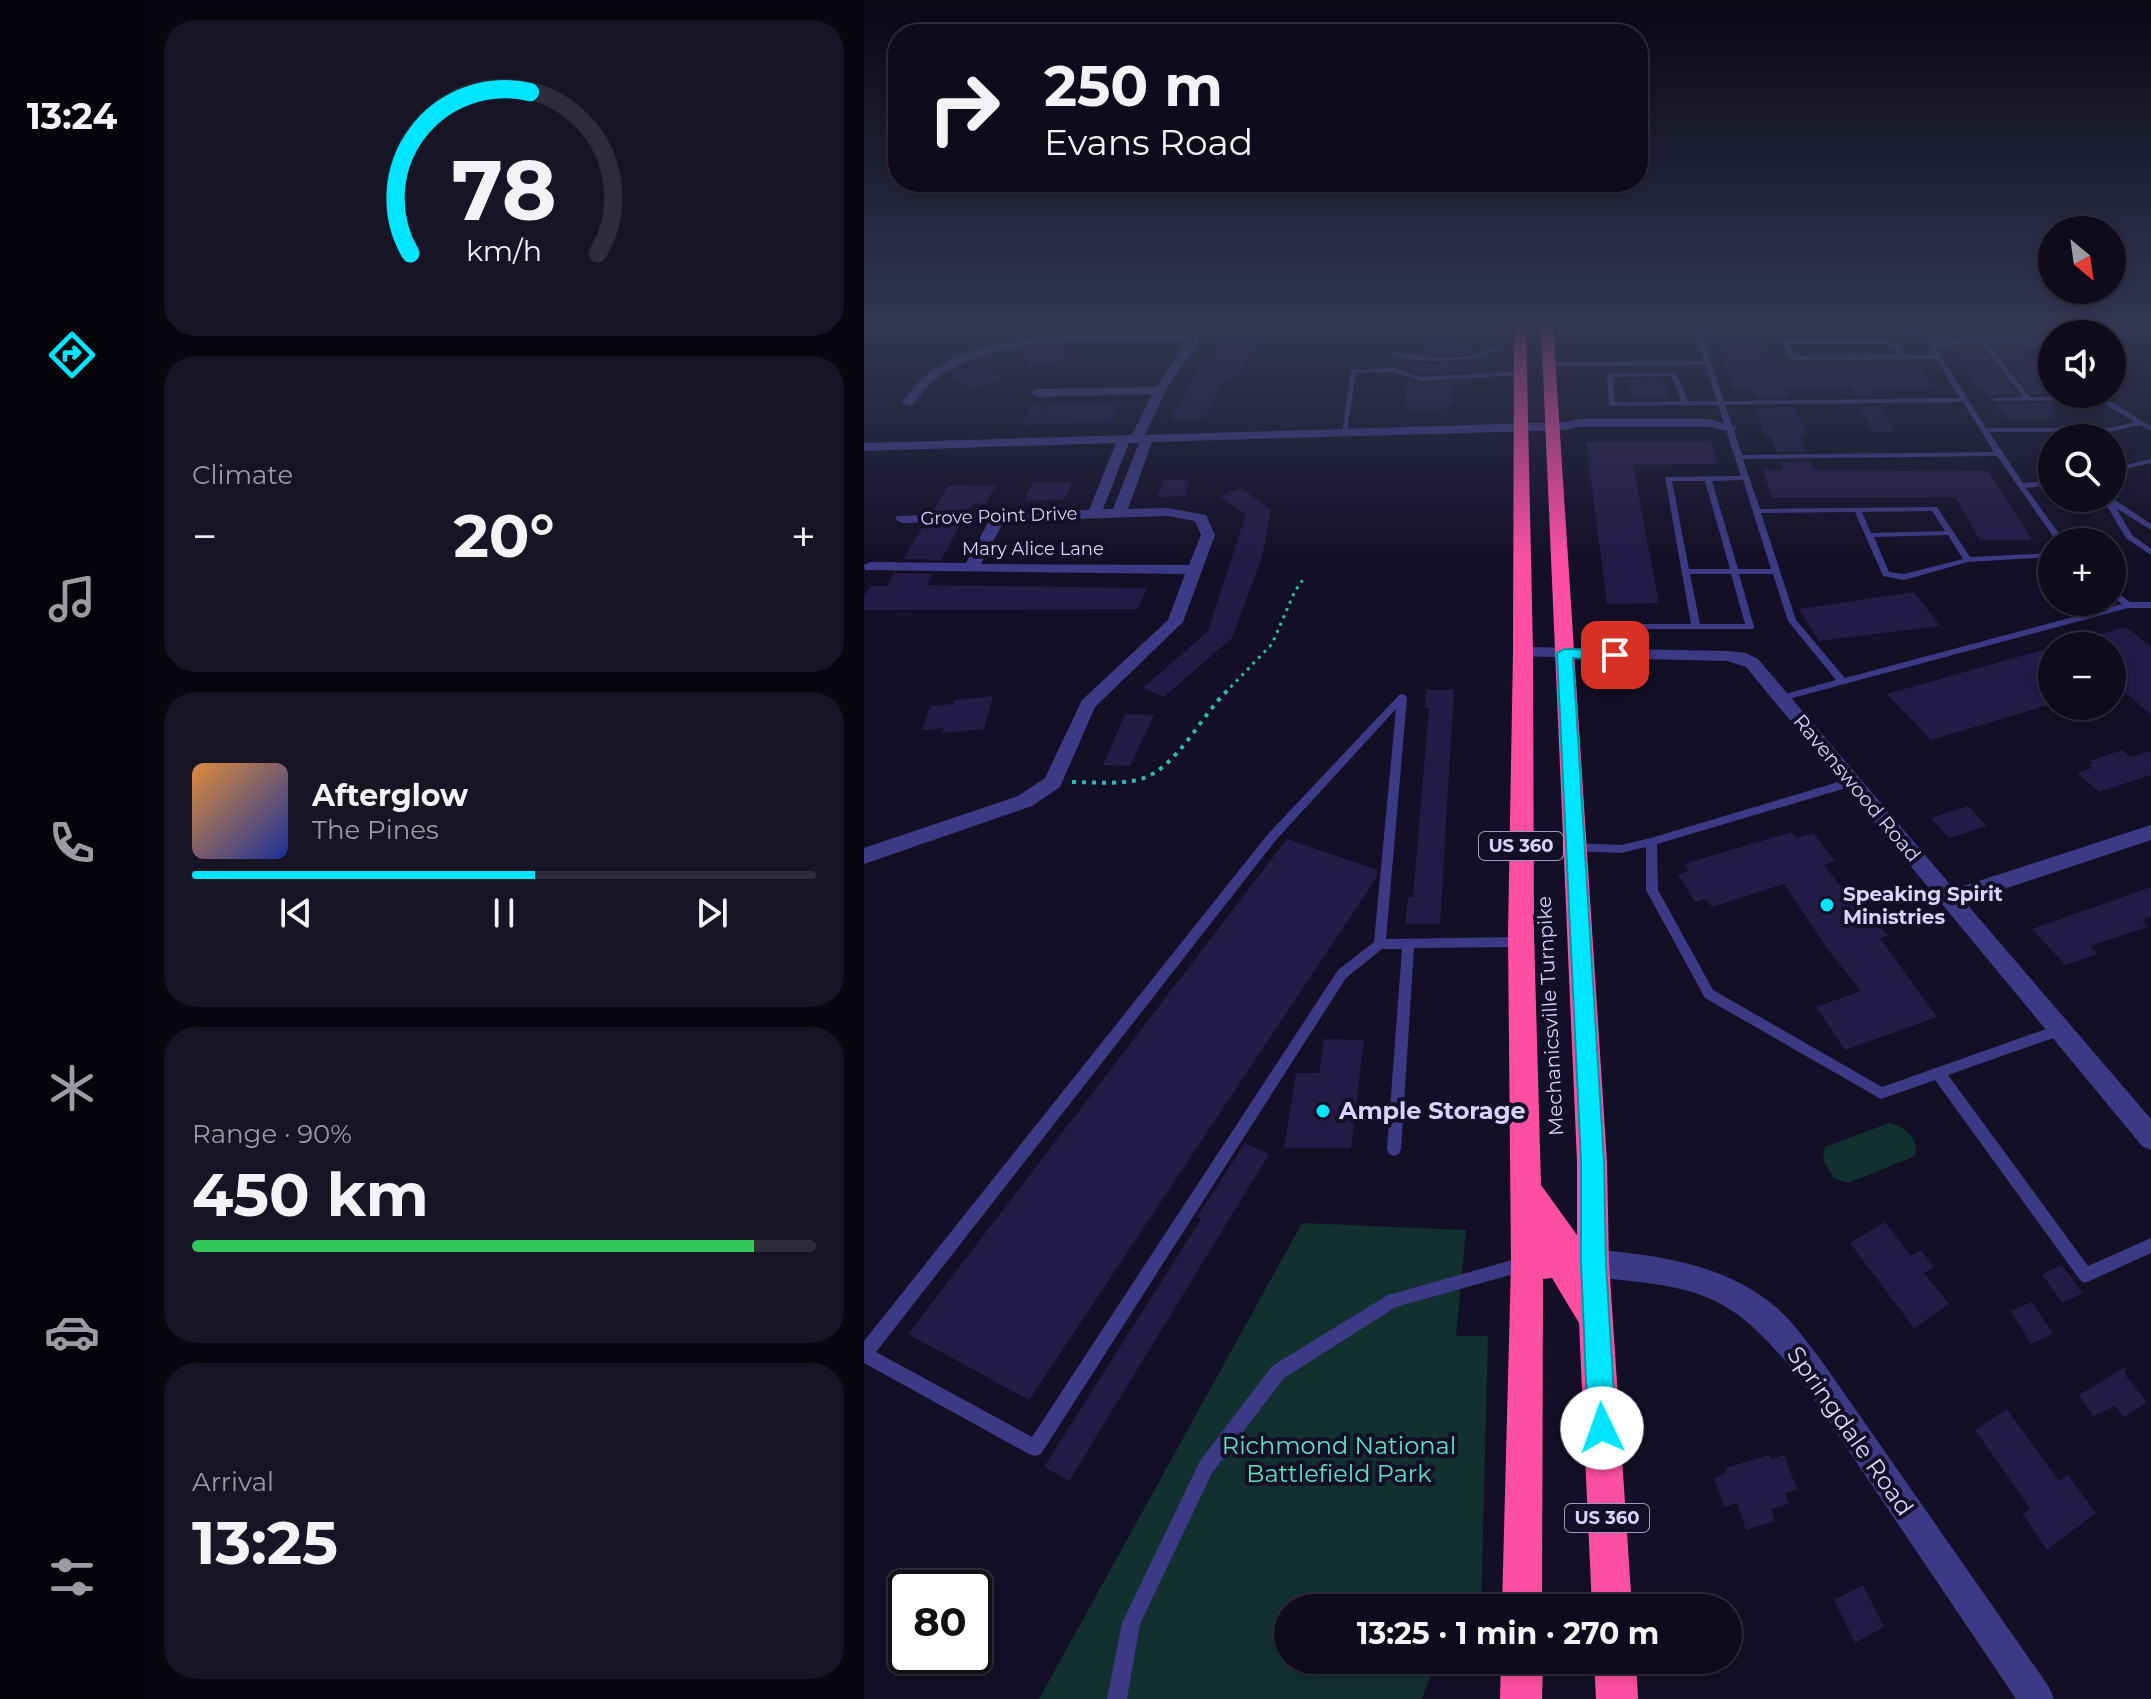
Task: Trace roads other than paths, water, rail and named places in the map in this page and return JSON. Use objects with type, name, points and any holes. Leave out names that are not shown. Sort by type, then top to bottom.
[{"type":"highway","name":"Mechanicsville Turnpike","points":[[1522,404],[1521,942],[1527,1264],[1522,1594]]},
{"type":"highway","name":"Mechanicsville Turnpike","points":[[1556,404],[1560,426],[1565,653],[1592,1162],[1593,1263],[1611,1594]]},
{"type":"highway","points":[[1525,1188],[1550,1229],[1566,1248],[1593,1263]]},
{"type":"highway","points":[[1527,1264],[1555,1261],[1565,1267],[1596,1320]]},
{"type":"highway","points":[[1521,1699],[1522,1674]]},
{"type":"highway","points":[[1616,1674],[1617,1699]]},
{"type":"street","points":[[1119,513],[1136,438],[1153,404]]},
{"type":"street","points":[[864,447],[1560,426],[1578,433],[1710,434],[1727,428]]},
{"type":"street","name":"Grove Point Drive","points":[[1095,513],[1136,438]]},
{"type":"street","name":"Grove Point Drive","points":[[864,856],[1025,801],[1053,782],[1088,704],[1175,622],[1208,535],[1201,518],[1168,512],[902,519]]},
{"type":"street","points":[[971,568],[999,516]]},
{"type":"street","name":"Mary Alice Lane","points":[[870,567],[1195,570]]},
{"type":"street","points":[[1523,652],[1565,653]]},
{"type":"street","name":"Ravenswood Road","points":[[1565,653],[1727,656],[1747,660],[2151,1138]]},
{"type":"street","points":[[1950,899],[2151,832]]},
{"type":"street","name":"Springdale Road","points":[[1593,1263],[1677,1272],[1715,1282],[1741,1296],[1770,1320],[1811,1370],[2037,1699]]},
{"type":"lane","points":[[1344,432],[1348,404]]},
{"type":"lane","points":[[1722,404],[1792,621],[1842,681]]},
{"type":"lane","points":[[1965,404],[2051,528]]},
{"type":"lane","points":[[2116,408],[2151,429]]},
{"type":"lane","points":[[1983,430],[2110,430],[2142,423]]},
{"type":"lane","points":[[1739,457],[1999,454]]},
{"type":"lane","points":[[2126,467],[2151,461]]},
{"type":"lane","points":[[1620,627],[1750,627],[1708,478]]},
{"type":"lane","points":[[1696,627],[1668,479],[1746,478]]},
{"type":"lane","points":[[2020,486],[2038,484]]},
{"type":"lane","points":[[1857,509],[1886,574],[1904,577],[1968,560],[2038,556]]},
{"type":"lane","points":[[1756,511],[1934,509],[1968,560]]},
{"type":"lane","points":[[2115,512],[2129,536],[2150,552]]},
{"type":"lane","points":[[2126,512],[2151,528]]},
{"type":"lane","points":[[1869,535],[1950,533]]},
{"type":"lane","points":[[1686,571],[1776,572]]},
{"type":"lane","points":[[1781,698],[2128,605],[2151,605]]},
{"type":"lane","points":[[1380,944],[1402,697],[1272,837],[864,1354],[1035,1448],[1342,974],[1380,944],[1521,942]]},
{"type":"lane","points":[[1575,847],[1621,849],[1651,842],[1852,782]]},
{"type":"lane","points":[[1651,842],[1652,890],[1709,994],[1881,1093],[2060,1030]]},
{"type":"lane","points":[[1394,1149],[1408,943]]},
{"type":"lane","points":[[1938,1073],[2085,1275],[2151,1245]]},
{"type":"lane","points":[[1117,1699],[1131,1623],[1206,1467],[1278,1372],[1393,1300],[1527,1264]]},
{"type":"place","name":"Speaking Spirit Ministries","points":[[1827,905]]},
{"type":"place","name":"Ample Storage","points":[[1323,1111]]},
{"type":"park label","name":"Richmond National Battlefield Park","points":[[1339,1460]]}]
